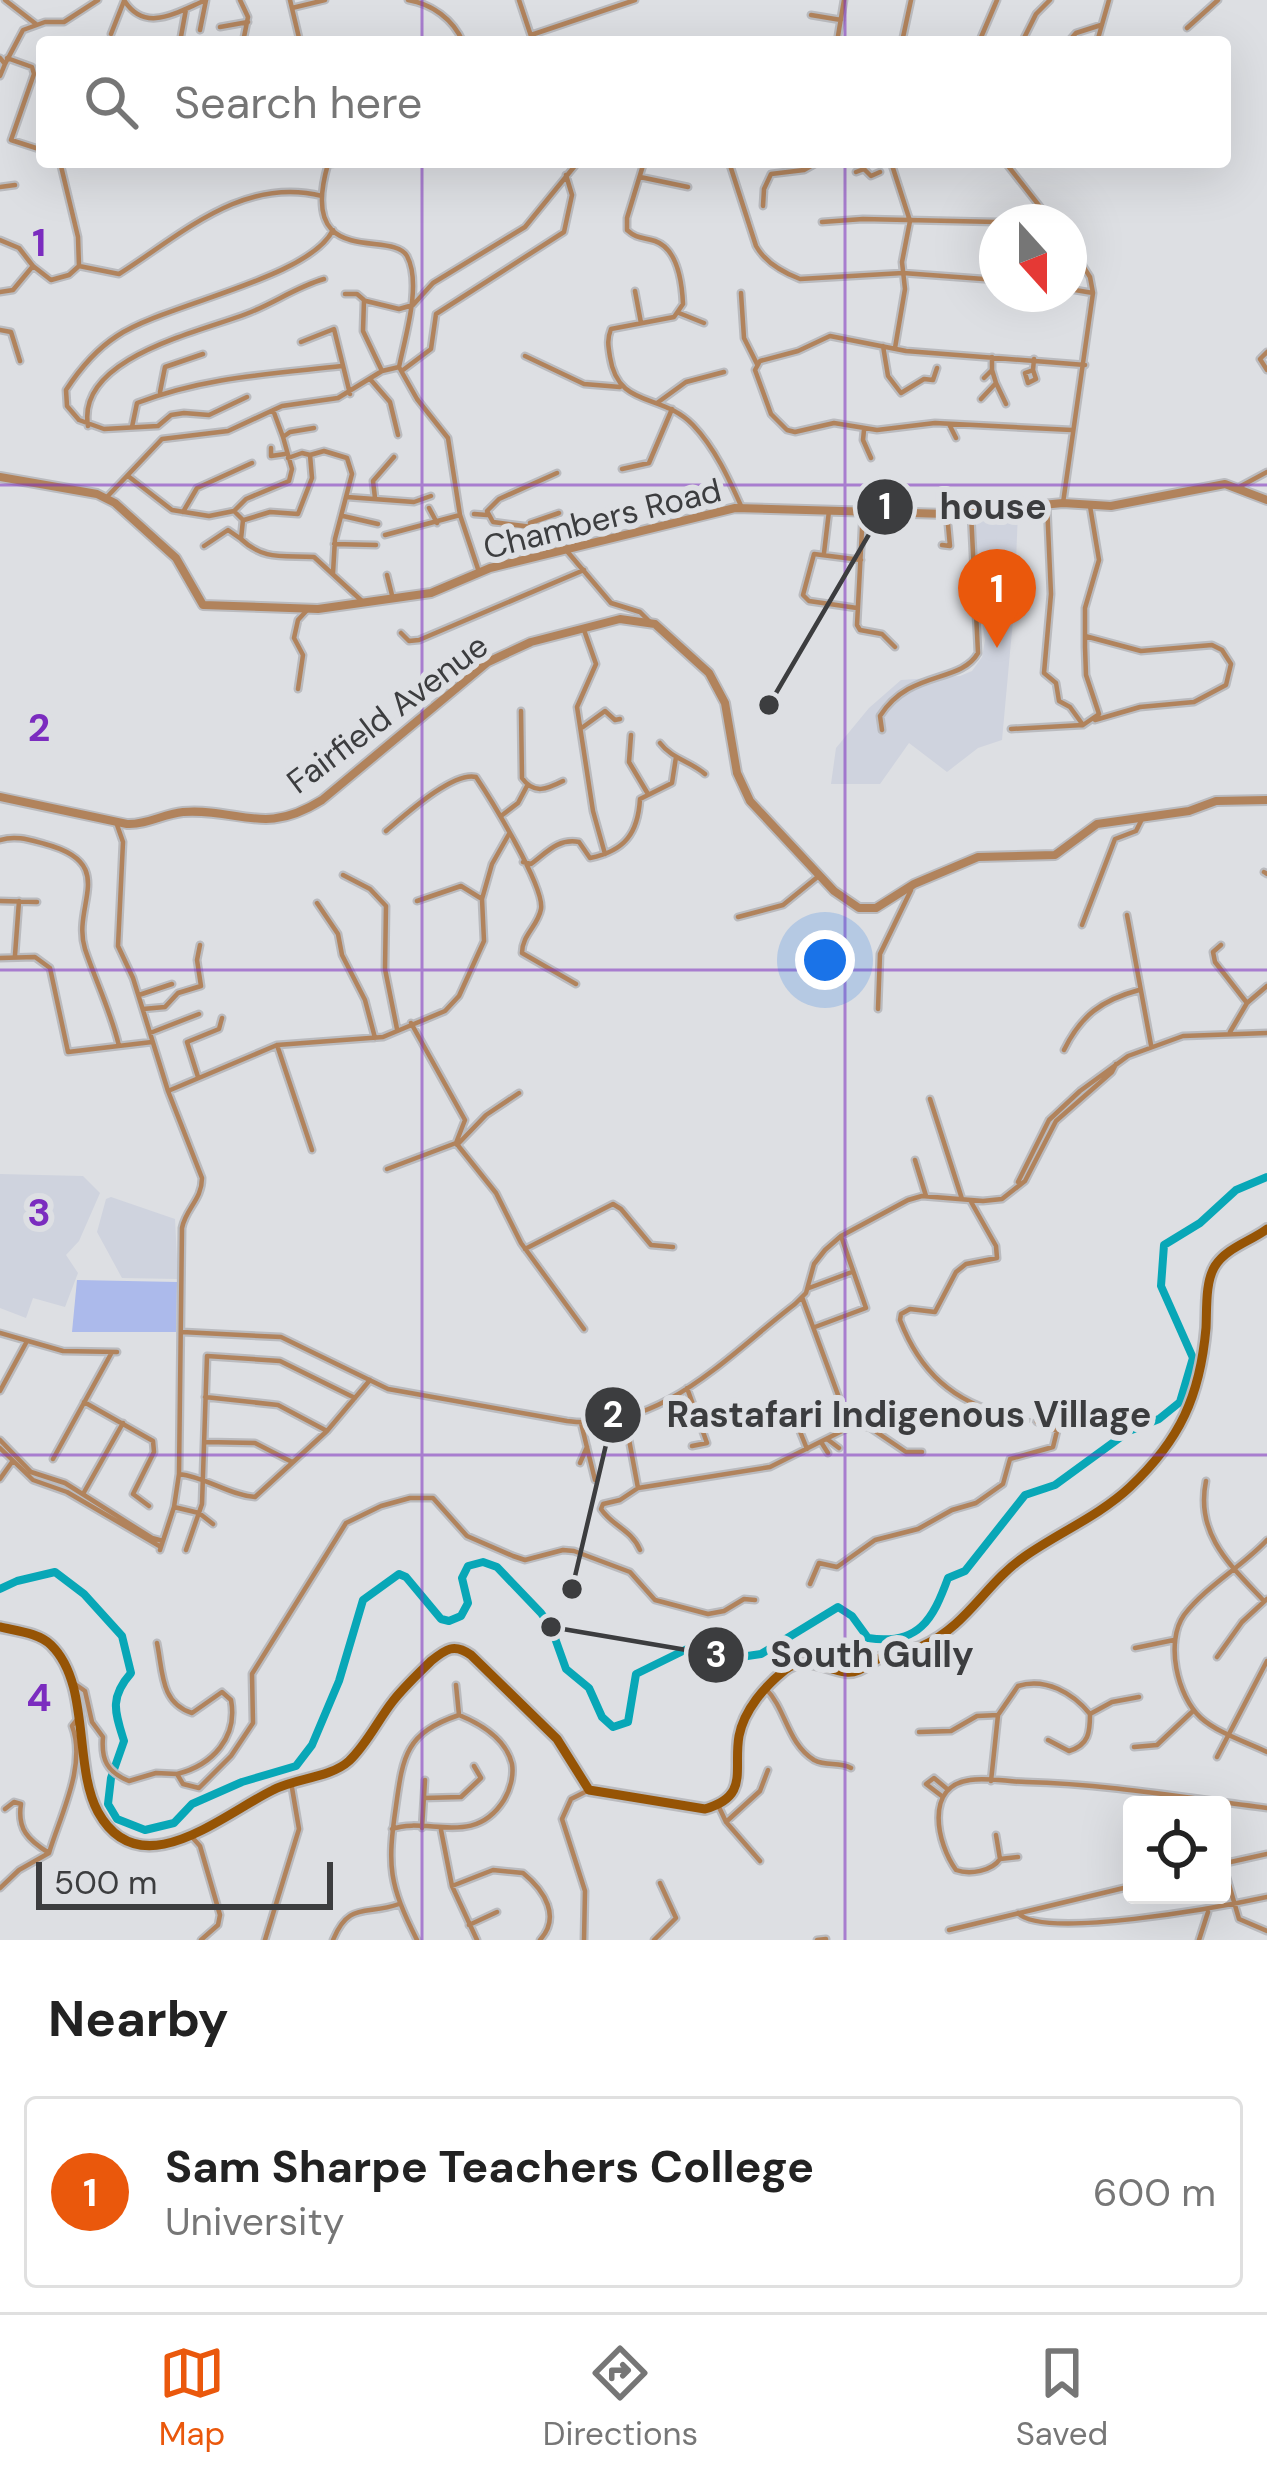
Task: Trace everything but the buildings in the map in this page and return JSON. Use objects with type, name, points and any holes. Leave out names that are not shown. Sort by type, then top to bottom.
[{"type":"main road","points":[[0,1628],[38,1636],[50,1644],[70,1682],[91,1794],[98,1812],[124,1841],[149,1847],[170,1845],[291,1782],[335,1770],[349,1761],[393,1701],[431,1661],[456,1647],[471,1655],[556,1739],[589,1790],[705,1809],[718,1805],[738,1781],[740,1732],[752,1705],[798,1663],[855,1672],[886,1655],[928,1644],[957,1626],[1024,1556],[1133,1485],[1191,1407],[1203,1363],[1213,1269],[1267,1229]]},
{"type":"street","points":[[5,0],[36,24]]},
{"type":"street","points":[[0,76],[18,36],[36,24],[64,22],[98,0]]},
{"type":"street","points":[[111,34],[124,1],[135,14],[157,20],[206,0]]},
{"type":"street","points":[[200,30],[206,0]]},
{"type":"street","points":[[240,0],[248,22],[244,36]]},
{"type":"street","points":[[299,36],[291,4],[325,0]]},
{"type":"street","points":[[408,0],[422,2],[444,16],[459,36]]},
{"type":"street","points":[[519,0],[531,36]]},
{"type":"street","points":[[540,36],[634,0]]},
{"type":"street","points":[[838,36],[844,0]]},
{"type":"street","points":[[903,36],[910,0]]},
{"type":"street","points":[[982,36],[998,0]]},
{"type":"street","points":[[1025,36],[1050,0]]},
{"type":"street","points":[[1098,36],[1109,0]]},
{"type":"street","points":[[1187,28],[1218,0]]},
{"type":"street","points":[[181,36],[186,8]]},
{"type":"street","points":[[811,15],[841,20]]},
{"type":"street","points":[[220,27],[248,22]]},
{"type":"street","points":[[1076,36],[1101,25]]},
{"type":"street","points":[[4,60],[32,67],[34,74],[11,140],[36,148]]},
{"type":"street","points":[[0,240],[19,248],[51,280],[79,266],[78,237],[61,168]]},
{"type":"street","points":[[327,168],[322,196],[333,230],[350,241],[403,251],[407,257],[413,305],[400,369],[448,438],[460,515],[479,572]]},
{"type":"street","points":[[345,294],[399,309],[413,305],[433,283],[525,226],[572,168]]},
{"type":"street","points":[[642,168],[627,230],[635,238],[662,244],[672,256],[682,290],[679,313]]},
{"type":"street","points":[[731,168],[756,246],[787,274],[800,279],[903,273],[979,279]]},
{"type":"street","points":[[763,206],[771,174],[808,168]]},
{"type":"street","points":[[861,168],[871,176],[880,172]]},
{"type":"street","points":[[893,168],[910,221],[895,348]]},
{"type":"street","points":[[1010,168],[1038,204]]},
{"type":"street","points":[[106,498],[162,440],[228,431],[273,410],[350,394],[382,371],[418,362],[430,349],[436,314],[564,232],[572,195],[566,175]]},
{"type":"street","points":[[640,177],[688,188]]},
{"type":"street","points":[[0,187],[15,185]]},
{"type":"street","points":[[79,266],[119,274],[230,204],[268,194],[322,196]]},
{"type":"street","points":[[822,222],[979,222]]},
{"type":"street","points":[[247,397],[209,415],[171,415],[158,426],[88,426],[67,406],[66,390],[116,336],[244,286],[310,253],[327,242],[333,230]]},
{"type":"street","points":[[0,292],[13,290],[33,266]]},
{"type":"street","points":[[1063,503],[1093,292],[1087,272]]},
{"type":"street","points":[[88,426],[86,413],[94,391],[121,366],[154,346],[252,312],[324,280]]},
{"type":"street","points":[[635,291],[640,323]]},
{"type":"street","points":[[1087,291],[1093,292]]},
{"type":"street","points":[[741,293],[744,338],[757,364],[765,401],[787,430],[834,423],[877,430],[950,424],[1072,430]]},
{"type":"street","points":[[364,300],[363,331],[382,371]]},
{"type":"street","points":[[620,387],[613,375],[608,335],[614,327],[679,313],[704,323]]},
{"type":"street","points":[[301,342],[334,329],[350,394]]},
{"type":"street","points":[[0,330],[11,332],[20,361]]},
{"type":"street","points":[[757,364],[830,335],[895,348],[1085,365]]},
{"type":"street","points":[[884,346],[888,376],[902,393]]},
{"type":"street","points":[[1267,352],[1260,359],[1267,370]]},
{"type":"street","points":[[160,392],[165,368],[203,354]]},
{"type":"street","points":[[525,356],[584,384],[620,387],[672,409],[711,448],[742,508]]},
{"type":"street","points":[[992,358],[1006,404]]},
{"type":"street","points":[[1033,370],[1034,359]]},
{"type":"street","points":[[132,427],[137,404],[160,392],[262,373],[342,366]]},
{"type":"street","points":[[892,397],[924,379],[933,380],[937,368]]},
{"type":"street","points":[[984,378],[992,370]]},
{"type":"street","points":[[657,403],[686,382],[724,372]]},
{"type":"street","points":[[370,379],[390,402],[398,435]]},
{"type":"street","points":[[981,399],[996,383]]},
{"type":"street","points":[[622,469],[649,464],[672,409]]},
{"type":"street","points":[[128,476],[156,501],[182,512],[208,516],[234,511],[246,500],[289,482],[292,469],[273,410]]},
{"type":"street","points":[[950,424],[956,438]]},
{"type":"street","points":[[158,426],[162,440]]},
{"type":"street","points":[[284,437],[294,430],[314,428]]},
{"type":"street","points":[[865,428],[863,440],[871,458]]},
{"type":"street","points":[[271,448],[272,456],[325,451],[347,458],[352,474],[334,544],[332,573]]},
{"type":"street","points":[[243,520],[270,512],[292,517],[301,511],[312,478],[310,455]]},
{"type":"street","points":[[376,498],[373,481],[394,457]]},
{"type":"street","points":[[182,512],[197,488],[252,463]]},
{"type":"street","points":[[1240,487],[1267,472]]},
{"type":"street","points":[[557,473],[499,499],[490,505],[488,515],[493,522],[526,524],[559,513]]},
{"type":"street","name":"Chambers Road","points":[[0,477],[106,498],[176,558],[203,604],[309,608],[431,593],[479,572],[691,516],[742,508],[947,514],[1063,503],[1132,504],[1225,484],[1240,487]]},
{"type":"street","points":[[1240,487],[1267,500]]},
{"type":"street","points":[[347,497],[414,502],[430,496]]},
{"type":"street","points":[[267,503],[270,512]]},
{"type":"street","points":[[1047,504],[1052,594],[1044,673],[1056,683],[1059,701],[1083,725]]},
{"type":"street","points":[[1090,505],[1099,560],[1085,608],[1084,636],[1087,675],[1099,714],[1095,720]]},
{"type":"street","points":[[429,508],[437,523]]},
{"type":"street","points":[[824,553],[830,508]]},
{"type":"street","points":[[863,510],[860,630],[882,634],[896,647]]},
{"type":"street","points":[[234,511],[243,520]]},
{"type":"street","points":[[882,730],[880,716],[896,695],[914,683],[966,667],[978,652],[971,512]]},
{"type":"street","points":[[474,514],[488,515]]},
{"type":"street","points":[[942,545],[950,546],[947,514]]},
{"type":"street","points":[[385,535],[460,515]]},
{"type":"street","points":[[341,516],[378,524]]},
{"type":"street","points":[[241,538],[243,520]]},
{"type":"street","points":[[526,524],[537,536],[541,556]]},
{"type":"street","points":[[204,546],[228,530],[274,559],[314,557],[363,602]]},
{"type":"street","points":[[334,544],[376,545]]},
{"type":"street","points":[[566,550],[611,603],[640,612],[709,673],[724,703],[737,773],[746,793],[834,891],[867,910],[978,857],[1055,855],[1088,827],[1189,812],[1216,801],[1267,800]]},
{"type":"street","points":[[857,608],[805,598],[811,557],[824,553],[861,560]]},
{"type":"street","points":[[401,633],[419,640],[584,570]]},
{"type":"street","points":[[387,575],[393,598]]},
{"type":"street","points":[[298,689],[303,656],[294,638],[298,620],[309,608]]},
{"type":"street","name":"Fairfield Avenue","points":[[0,797],[116,822],[139,824],[185,812],[272,821],[305,811],[418,723],[483,665],[516,647],[620,619],[650,622]]},
{"type":"street","points":[[583,628],[596,664],[577,707],[604,854]]},
{"type":"street","points":[[1010,729],[1083,725],[1140,707],[1194,702],[1226,685],[1231,664],[1212,645],[1141,651],[1084,636]]},
{"type":"street","points":[[521,711],[524,735],[519,767],[527,786]]},
{"type":"street","points":[[582,727],[605,711],[620,719]]},
{"type":"street","points":[[631,735],[629,762],[648,794]]},
{"type":"street","points":[[660,743],[705,774]]},
{"type":"street","points":[[523,862],[531,864],[568,840],[579,842],[590,858],[633,835],[640,799],[672,783],[676,757]]},
{"type":"street","points":[[386,832],[420,803],[466,775],[476,777],[501,816],[542,908],[522,953],[576,984]]},
{"type":"street","points":[[527,786],[544,790],[563,781]]},
{"type":"street","points":[[501,816],[518,803],[527,786]]},
{"type":"street","points":[[1082,925],[1115,839],[1136,831],[1143,817]]},
{"type":"street","points":[[0,1444],[31,1472],[78,1493],[161,1546],[175,1507],[179,1474],[182,1228],[184,1216],[201,1193],[202,1178],[168,1091],[140,995],[118,946],[123,842],[116,822]]},
{"type":"street","points":[[168,1091],[277,1045],[375,1038],[451,1006],[484,941],[482,899],[492,863],[509,834]]},
{"type":"street","points":[[0,840],[23,838],[60,848],[87,873],[91,883],[83,942],[119,1046]]},
{"type":"street","points":[[343,875],[370,889],[386,906],[385,969],[397,1029]]},
{"type":"street","points":[[738,917],[793,900],[820,875]]},
{"type":"street","points":[[878,1009],[880,954],[914,884]]},
{"type":"street","points":[[417,902],[461,886],[482,899]]},
{"type":"street","points":[[0,901],[37,902]]},
{"type":"street","points":[[15,956],[19,901]]},
{"type":"street","points":[[317,903],[338,934],[375,1038]]},
{"type":"street","points":[[745,910],[754,911]]},
{"type":"street","points":[[1127,915],[1151,1045]]},
{"type":"street","points":[[143,1009],[167,1006],[178,993],[201,986],[200,945]]},
{"type":"street","points":[[1221,945],[1213,952],[1215,962],[1247,1003]]},
{"type":"street","points":[[0,958],[34,957],[50,968],[68,1052],[152,1042]]},
{"type":"street","points":[[140,995],[172,984]]},
{"type":"street","points":[[1230,1033],[1247,1003],[1267,986]]},
{"type":"street","points":[[1064,1050],[1088,1013],[1139,990]]},
{"type":"street","points":[[150,1033],[199,1015]]},
{"type":"street","points":[[198,1076],[187,1042],[220,1029],[222,1018]]},
{"type":"street","points":[[411,1023],[465,1120],[456,1144]]},
{"type":"street","points":[[182,1332],[281,1337],[388,1389],[581,1423],[625,1418],[660,1407],[688,1388],[802,1297],[817,1259],[841,1236],[908,1200],[926,1196],[994,1202],[1016,1187],[1031,1171],[1056,1121],[1116,1064],[1151,1045],[1184,1036],[1267,1033]]},
{"type":"street","points":[[277,1045],[312,1150]]},
{"type":"street","points":[[387,1169],[456,1144],[518,1093]]},
{"type":"street","points":[[930,1099],[966,1199],[996,1246],[998,1258],[966,1264],[956,1272],[934,1312],[905,1310],[900,1321],[926,1371],[972,1405],[1007,1415]]},
{"type":"street","points":[[456,1144],[496,1193],[508,1224],[581,1326]]},
{"type":"street","points":[[915,1160],[926,1196]]},
{"type":"street","points":[[525,1249],[608,1204],[621,1209],[651,1245],[673,1246]]},
{"type":"street","points":[[815,1328],[866,1308],[841,1236]]},
{"type":"street","points":[[808,1288],[852,1272]]},
{"type":"street","points":[[802,1297],[847,1426]]},
{"type":"street","points":[[0,1333],[63,1351],[114,1352],[53,1459]]},
{"type":"street","points":[[0,1390],[27,1342]]},
{"type":"street","points":[[186,1550],[199,1513],[204,1477],[205,1360],[213,1354],[280,1361],[356,1398]]},
{"type":"street","points":[[179,1474],[204,1477],[255,1497],[327,1431],[370,1380]]},
{"type":"street","points":[[688,1388],[707,1443],[692,1446]]},
{"type":"street","points":[[205,1397],[278,1405],[327,1431]]},
{"type":"street","points":[[84,1402],[153,1441],[154,1452],[133,1494],[149,1506]]},
{"type":"street","points":[[625,1418],[638,1489]]},
{"type":"street","points":[[810,1584],[819,1563],[837,1567],[863,1546],[918,1529],[995,1490],[1003,1484],[1015,1455],[1053,1447],[1057,1431],[1037,1422]]},
{"type":"street","points":[[78,1493],[123,1423]]},
{"type":"street","points":[[581,1423],[595,1480]]},
{"type":"street","points":[[640,1550],[636,1538],[608,1519],[603,1504],[638,1489],[770,1467],[847,1426],[869,1427],[907,1452],[922,1452]]},
{"type":"street","points":[[799,1429],[807,1449]]},
{"type":"street","points":[[824,1441],[839,1448]]},
{"type":"street","points":[[824,1441],[828,1453]]},
{"type":"street","points":[[205,1442],[255,1443],[292,1462]]},
{"type":"street","points":[[580,1463],[587,1447]]},
{"type":"street","points":[[0,1479],[14,1460]]},
{"type":"street","points":[[1206,1481],[1202,1504],[1208,1535],[1234,1570],[1266,1600],[1242,1622],[1217,1657]]},
{"type":"street","points":[[177,1774],[183,1784],[199,1788],[231,1756],[253,1723],[252,1674],[346,1523],[381,1506],[434,1498],[467,1537],[525,1560],[569,1550],[634,1576],[656,1600],[708,1614],[744,1599],[755,1600]]},
{"type":"street","points":[[175,1507],[199,1513],[213,1524]]},
{"type":"street","points":[[1267,1540],[1186,1611],[1174,1640],[1176,1664],[1194,1710],[1207,1723],[1267,1752]]},
{"type":"street","points":[[1135,1648],[1174,1640]]},
{"type":"street","points":[[70,1682],[85,1691],[92,1722],[104,1737],[103,1761],[116,1774],[128,1781],[196,1768],[223,1746],[233,1707],[222,1692],[192,1713],[173,1704],[166,1692],[157,1643]]},
{"type":"street","points":[[1217,1757],[1267,1661]]},
{"type":"street","points":[[991,1781],[998,1715],[1018,1685],[1029,1682],[1065,1692],[1090,1714]]},
{"type":"street","points":[[456,1685],[459,1715]]},
{"type":"street","points":[[766,1689],[777,1700],[780,1717],[800,1750],[819,1763],[851,1768]]},
{"type":"street","points":[[1090,1714],[1112,1702],[1138,1697]]},
{"type":"street","points":[[1134,1747],[1157,1744],[1171,1736],[1194,1710]]},
{"type":"street","points":[[1048,1740],[1070,1751],[1079,1748],[1088,1738],[1090,1714]]},
{"type":"street","points":[[417,1940],[399,1904],[390,1865],[388,1839],[400,1768],[430,1726],[459,1715]]},
{"type":"street","points":[[392,1829],[465,1827],[484,1818],[506,1798],[512,1778],[507,1751],[497,1738],[459,1715]]},
{"type":"street","points":[[919,1732],[951,1731],[977,1716],[998,1715]]},
{"type":"street","points":[[0,1888],[19,1870],[49,1853],[73,1773],[77,1744],[72,1726],[79,1717]]},
{"type":"street","points":[[424,1798],[456,1798],[466,1793],[481,1778],[475,1766]]},
{"type":"street","points":[[726,1822],[760,1791],[768,1771]]},
{"type":"street","points":[[943,1797],[928,1787],[927,1780],[934,1778],[948,1790]]},
{"type":"street","points":[[996,1835],[1000,1858],[995,1866],[956,1870],[938,1823],[948,1790],[972,1779],[1118,1788],[1156,1796]]},
{"type":"street","points":[[422,1828],[425,1780]]},
{"type":"street","points":[[265,1940],[300,1818],[291,1782]]},
{"type":"street","points":[[584,1940],[585,1891],[562,1819],[571,1799],[589,1790]]},
{"type":"street","points":[[5,1809],[14,1802],[21,1804],[22,1832],[49,1853]]},
{"type":"street","points":[[718,1805],[736,1838],[760,1861]]},
{"type":"street","points":[[1231,1805],[1267,1808]]},
{"type":"street","points":[[441,1830],[452,1886],[477,1940]]},
{"type":"street","points":[[191,1835],[200,1846],[220,1916],[218,1925],[201,1940]]},
{"type":"street","points":[[1231,1862],[1267,1854]]},
{"type":"street","points":[[1000,1858],[1018,1857]]},
{"type":"street","points":[[452,1886],[493,1870],[524,1873],[550,1909],[550,1928],[540,1940]]},
{"type":"street","points":[[654,1940],[676,1918],[660,1883]]},
{"type":"street","points":[[949,1930],[1123,1888]]},
{"type":"street","points":[[1231,1897],[1239,1918],[1267,1931]]},
{"type":"street","points":[[1118,1930],[1267,1897]]},
{"type":"street","points":[[333,1940],[345,1917],[399,1904]]},
{"type":"street","points":[[469,1925],[496,1912]]},
{"type":"street","points":[[1199,1940],[1208,1912]]},
{"type":"street","points":[[1018,1913],[1028,1928],[1041,1933]]},
{"type":"shaded area","points":[[1018,512],[1002,740],[978,748],[947,772],[909,743],[880,784],[831,784],[836,748],[869,708],[901,680],[960,676],[972,671],[982,657],[985,640],[977,590],[976,518]]},
{"type":"shaded area","points":[[0,1174],[83,1176],[100,1193],[79,1241],[66,1255],[78,1273],[65,1307],[33,1298],[26,1318],[0,1308]]},
{"type":"shaded area","points":[[106,1199],[175,1219],[178,1279],[122,1278],[97,1232]]},
{"type":"shaded area","points":[[77,1280],[177,1282],[176,1332],[72,1332]]},
{"type":"waterway","points":[[0,1589],[55,1572],[84,1594],[122,1636],[131,1673],[117,1698],[124,1741],[108,1804],[117,1819],[145,1830],[174,1823],[192,1804],[242,1782],[296,1766],[312,1745],[339,1681],[363,1600],[399,1574],[441,1619],[449,1621],[461,1616],[468,1603],[462,1578],[468,1566],[483,1562],[497,1567],[541,1613],[566,1669],[589,1688],[602,1717],[613,1727],[628,1722],[636,1674],[689,1648],[734,1658],[761,1654],[838,1607],[852,1616],[868,1638],[900,1638],[930,1617],[948,1578],[965,1571],[1025,1495],[1055,1485],[1129,1431],[1159,1419],[1180,1402],[1193,1358],[1161,1286],[1164,1245],[1200,1223],[1236,1190],[1267,1177]]},
{"type":"tunnel","points":[[1007,1415],[1037,1422]]},
{"type":"place","name":"Sam Sharpe Teachers College","points":[[997,648]]},
{"type":"place","name":"house","points":[[769,705]]},
{"type":"place","name":"Rastafari Indigenous Village","points":[[572,1589]]},
{"type":"place","name":"South Gully","points":[[551,1627]]}]
